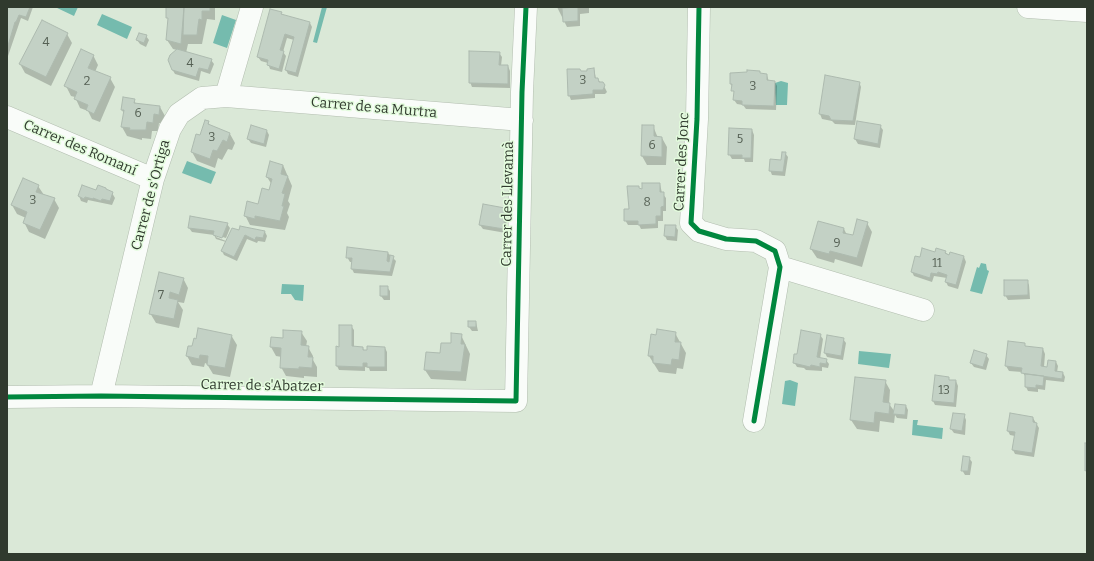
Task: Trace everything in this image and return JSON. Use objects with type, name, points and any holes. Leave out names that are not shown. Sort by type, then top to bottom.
[{"type":"street","points":[[226,96],[252,7]]},
{"type":"street","name":"Carrer des Llevamà","points":[[516,401],[526,7]]},
{"type":"street","name":"Carrer des Jonc","points":[[699,7],[697,119],[691,223],[699,231],[726,238],[756,241],[775,251],[780,267]]},
{"type":"street","points":[[1028,7],[1087,11]]},
{"type":"street","name":"Carrer de sa Murtra","points":[[226,96],[522,120]]},
{"type":"street","name":"Carrer de s'Ortiga","points":[[101,396],[153,179],[170,129],[180,114],[202,98],[226,96]]},
{"type":"street","name":"Carrer des Romaní","points":[[7,117],[153,179]]},
{"type":"street","points":[[754,421],[780,267],[923,310]]},
{"type":"street","name":"Carrer de s'Abatzer","points":[[7,397],[101,396],[516,401]]},
{"type":"water","points":[[55,7],[78,7],[74,16]]},
{"type":"water","points":[[322,7],[327,7],[317,43],[313,42]]},
{"type":"water","points":[[102,14],[132,27],[127,39],[97,25]]},
{"type":"water","points":[[222,15],[236,20],[227,48],[213,43]]},
{"type":"water","points":[[781,81],[788,83],[787,105],[776,105],[775,83]]},
{"type":"water","points":[[187,161],[216,172],[211,184],[182,173]]},
{"type":"water","points":[[981,263],[986,264],[987,270],[989,271],[982,294],[970,291],[977,267],[979,268]]},
{"type":"water","points":[[282,284],[304,285],[303,301],[295,300],[291,294],[281,294]]},
{"type":"water","points":[[859,351],[891,354],[889,368],[858,364]]},
{"type":"water","points":[[790,380],[798,383],[795,406],[782,404],[785,381]]},
{"type":"water","points":[[913,420],[918,420],[917,425],[943,428],[942,439],[912,435]]},
{"type":"building","points":[[7,7],[30,7],[26,17],[19,15],[15,22],[7,49]]},
{"type":"building","points":[[166,7],[184,7],[181,44],[166,40],[168,18],[166,18]]},
{"type":"building","points":[[184,7],[210,7],[210,11],[202,11],[202,20],[199,19],[197,35],[183,35]]},
{"type":"building","points":[[578,7],[578,21],[563,22],[562,8]]},
{"type":"building","points":[[270,9],[282,12],[281,14],[310,22],[296,73],[285,70],[294,37],[285,34],[280,50],[284,51],[279,69],[267,65],[268,60],[257,57]]},
{"type":"building","points":[[42,20],[68,33],[46,77],[19,64]]},
{"type":"building","points":[[139,33],[147,35],[144,43],[136,40]]},
{"type":"building","points":[[81,49],[94,55],[88,68],[111,77],[94,114],[86,110],[88,105],[74,99],[77,92],[64,86]]},
{"type":"building","points":[[177,49],[212,59],[208,70],[199,68],[196,77],[172,70],[168,60],[170,55]]},
{"type":"building","points":[[469,51],[500,52],[499,65],[508,65],[508,84],[469,83]]},
{"type":"building","points":[[594,68],[595,78],[598,78],[599,82],[603,82],[605,85],[603,90],[593,90],[593,94],[568,96],[567,69],[580,69],[581,71],[587,71],[587,69]]},
{"type":"building","points":[[747,70],[760,71],[760,73],[767,74],[767,80],[775,81],[774,106],[742,105],[742,101],[733,100],[734,91],[731,91],[732,84],[730,84],[730,73],[747,72]]},
{"type":"building","points":[[825,75],[860,82],[853,121],[831,120],[829,116],[819,114]]},
{"type":"building","points":[[123,97],[135,99],[134,103],[160,106],[159,115],[154,114],[153,123],[147,122],[146,130],[129,130],[130,128],[121,127],[124,110],[121,110]]},
{"type":"building","points":[[205,120],[209,121],[208,124],[230,133],[227,142],[223,140],[217,151],[213,150],[210,159],[191,152],[196,134],[200,135]]},
{"type":"building","points":[[857,121],[881,125],[878,144],[854,139]]},
{"type":"building","points":[[251,125],[267,130],[264,144],[247,139]]},
{"type":"building","points":[[642,125],[654,125],[654,136],[662,137],[662,157],[641,156]]},
{"type":"building","points":[[729,128],[752,129],[751,158],[742,158],[742,155],[728,155]]},
{"type":"building","points":[[782,152],[786,152],[783,172],[769,171],[770,159],[781,160]]},
{"type":"building","points":[[270,161],[283,165],[281,174],[288,176],[282,193],[285,194],[282,206],[284,206],[280,221],[255,216],[255,219],[244,216],[247,201],[258,204],[262,188],[269,190],[272,179],[266,177]]},
{"type":"building","points":[[23,178],[39,185],[36,192],[55,198],[40,230],[23,223],[27,212],[11,205]]},
{"type":"building","points":[[642,183],[660,183],[660,192],[664,192],[664,206],[661,207],[661,216],[656,216],[656,224],[638,225],[638,221],[624,221],[624,209],[629,209],[627,186],[639,186],[639,188],[642,189]]},
{"type":"building","points":[[82,185],[96,190],[98,185],[113,192],[110,201],[102,199],[101,201],[85,197],[84,199],[78,196]]},
{"type":"building","points":[[483,204],[505,208],[504,229],[479,225]]},
{"type":"building","points":[[190,216],[228,223],[222,238],[213,235],[214,231],[188,228]]},
{"type":"building","points":[[857,219],[868,222],[857,258],[830,251],[829,254],[810,249],[818,221],[844,228],[843,233],[853,235]]},
{"type":"building","points":[[665,225],[676,225],[675,237],[664,236]]},
{"type":"building","points":[[240,226],[265,231],[263,238],[256,237],[255,240],[245,235],[234,257],[221,251],[232,228],[239,230]]},
{"type":"building","points":[[347,247],[388,252],[387,261],[389,262],[390,255],[394,256],[390,272],[351,269],[352,258],[346,258]]},
{"type":"building","points":[[922,248],[935,252],[936,248],[946,251],[945,253],[949,255],[950,252],[964,256],[956,285],[945,282],[947,275],[938,272],[937,274],[931,273],[930,278],[911,272],[915,256],[920,257]]},
{"type":"building","points":[[159,272],[184,278],[179,295],[170,292],[169,298],[178,300],[174,319],[149,314]]},
{"type":"building","points":[[1004,280],[1028,280],[1028,295],[1004,296]]},
{"type":"building","points":[[380,286],[388,286],[388,296],[380,296]]},
{"type":"building","points":[[468,321],[476,321],[476,327],[468,327]]},
{"type":"building","points":[[339,325],[352,325],[352,346],[363,347],[363,350],[367,350],[367,346],[385,347],[385,367],[367,367],[367,363],[363,363],[363,367],[336,366],[336,346],[339,347]]},
{"type":"building","points":[[198,328],[232,335],[225,368],[207,365],[208,356],[200,355],[199,359],[186,356],[188,346],[192,346],[194,338],[196,339]]},
{"type":"building","points":[[657,329],[676,332],[675,342],[681,342],[679,360],[672,359],[671,365],[653,363],[653,356],[648,356],[651,334],[656,335]]},
{"type":"building","points":[[283,330],[302,331],[301,345],[309,346],[308,357],[313,357],[312,368],[280,368],[281,348],[270,347],[271,337],[283,338]]},
{"type":"building","points":[[801,330],[821,334],[817,357],[827,359],[826,364],[820,363],[820,367],[811,365],[810,367],[793,363],[794,354],[797,354]]},
{"type":"building","points":[[451,333],[462,334],[461,344],[465,344],[461,372],[424,370],[426,352],[440,353],[441,343],[451,343]]},
{"type":"building","points":[[827,335],[844,338],[841,356],[824,353]]},
{"type":"building","points":[[1008,341],[1025,343],[1025,346],[1043,348],[1041,366],[1047,367],[1048,360],[1056,361],[1055,371],[1063,372],[1062,379],[1021,373],[1022,368],[1005,366]]},
{"type":"building","points":[[974,350],[987,354],[983,367],[970,363]]},
{"type":"building","points":[[1025,374],[1044,376],[1043,386],[1036,385],[1036,388],[1025,387]]},
{"type":"building","points":[[935,375],[949,377],[949,380],[956,380],[954,403],[932,401]]},
{"type":"building","points":[[855,377],[886,380],[883,402],[890,403],[889,414],[875,412],[874,423],[850,420]]},
{"type":"building","points":[[895,404],[906,405],[905,415],[893,414]]},
{"type":"building","points":[[953,413],[965,414],[962,431],[950,429]]},
{"type":"building","points":[[1010,413],[1033,417],[1033,422],[1037,423],[1032,453],[1012,450],[1015,432],[1007,431]]},
{"type":"building","points":[[1085,443],[1087,443],[1087,470],[1085,471]]},
{"type":"building","points":[[963,456],[970,457],[968,471],[961,471]]},
{"type":"cycle path","points":[[7,397],[101,396],[516,401],[522,92],[526,7]]},
{"type":"cycle path","points":[[699,7],[697,119],[691,223],[699,231],[726,239],[756,241],[775,251],[780,267],[754,421]]}]
